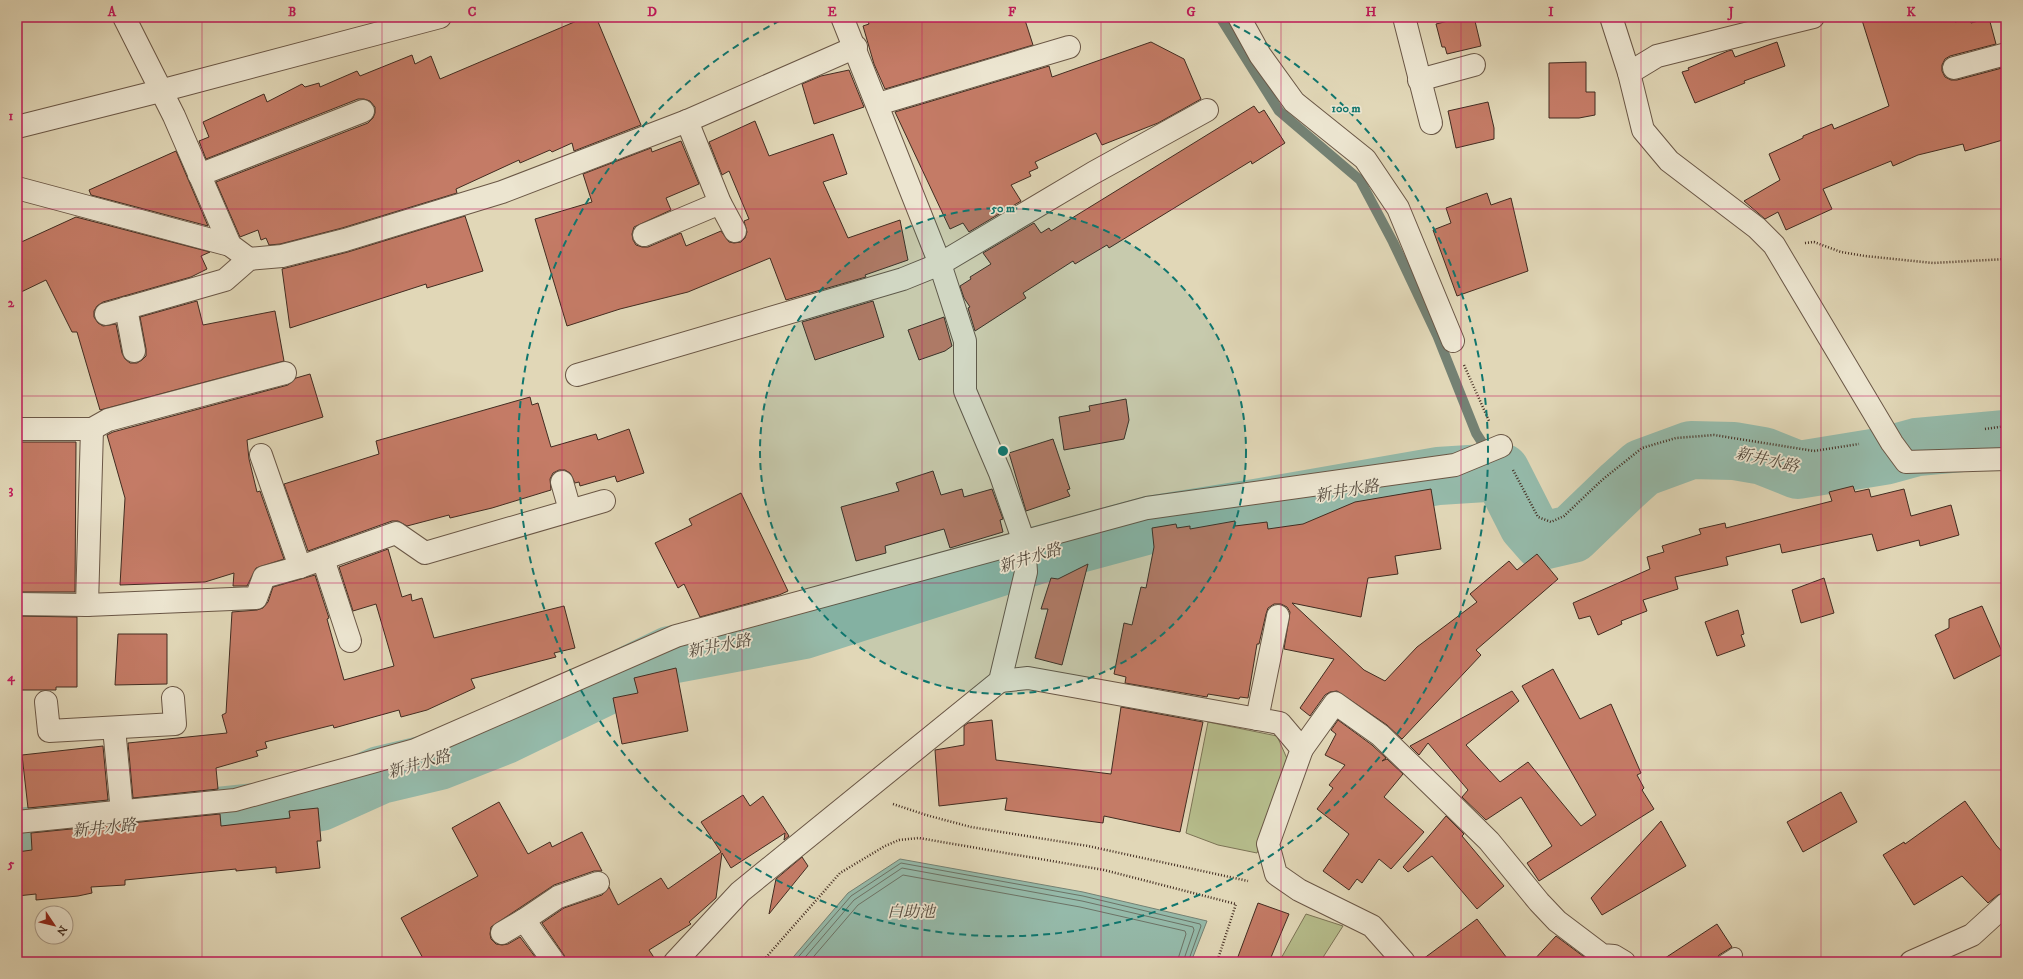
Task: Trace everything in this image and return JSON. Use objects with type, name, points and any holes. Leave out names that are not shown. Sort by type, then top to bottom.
[{"type":"street","points":[[124,17],[160,91],[174,116],[230,245]]},
{"type":"street","points":[[17,127],[440,17]]},
{"type":"street","points":[[842,17],[856,47],[940,264],[965,341],[965,391],[1000,473],[1024,542],[1026,572],[1000,681]]},
{"type":"street","points":[[1239,17],[1260,55],[1294,102],[1365,159],[1398,208],[1453,341]]},
{"type":"street","points":[[1404,17],[1431,123]]},
{"type":"street","points":[[1611,17],[1629,73],[1643,130],[1668,162],[1757,228],[1774,245],[1892,442],[1906,462],[2006,459]]},
{"type":"street","points":[[1629,73],[1657,56],[1813,17]]},
{"type":"street","points":[[134,351],[116,311],[225,280],[249,259],[282,256],[331,243],[502,192],[687,121],[856,47]]},
{"type":"street","points":[[878,104],[1069,47]]},
{"type":"street","points":[[1954,68],[2006,54]]},
{"type":"street","points":[[1419,80],[1474,64]]},
{"type":"street","points":[[577,375],[903,279],[940,264],[1093,173],[1208,110]]},
{"type":"street","points":[[199,175],[362,111]]},
{"type":"street","points":[[687,121],[720,203],[735,232]]},
{"type":"street","points":[[17,188],[230,245],[249,259]]},
{"type":"street","points":[[644,235],[720,203]]},
{"type":"street","points":[[17,429],[92,429],[108,420],[285,373]]},
{"type":"street","points":[[88,605],[92,429]]},
{"type":"street","points":[[17,822],[235,800],[415,750],[676,636],[1147,508],[1455,466],[1501,446]]},
{"type":"street","points":[[261,455],[300,567]]},
{"type":"street","points":[[562,482],[570,510]]},
{"type":"street","points":[[17,604],[88,605],[256,598],[264,577],[300,567],[396,533],[425,553],[604,501]]},
{"type":"street","points":[[323,559],[350,641]]},
{"type":"street","points":[[1257,719],[1278,616]]},
{"type":"street","points":[[675,962],[740,892],[1000,681],[1028,678],[1280,723],[1302,749]]},
{"type":"street","points":[[46,702],[49,731],[175,724],[173,698]]},
{"type":"street","points":[[1404,962],[1372,926],[1299,890],[1276,874],[1268,844],[1302,749],[1335,703],[1380,736],[1489,841],[1557,921],[1602,955],[1614,956],[1624,962]]},
{"type":"street","points":[[114,728],[122,812]]},
{"type":"street","points":[[502,933],[558,897],[598,883]]},
{"type":"street","points":[[1911,962],[1972,935],[2006,904]]},
{"type":"street","points":[[524,920],[554,962]]},
{"type":"path","points":[[1774,245],[1814,242],[1841,252],[1933,263],[2006,259]]},
{"type":"path","points":[[1453,341],[1501,446],[1538,517],[1551,522],[1564,516],[1602,480],[1642,448],[1676,438],[1714,435],[1814,451],[1873,442],[1892,442]]},
{"type":"path","points":[[1983,430],[2006,426]]},
{"type":"path","points":[[856,797],[902,806],[926,815],[971,827],[1088,846],[1258,883],[1276,874]]},
{"type":"path","points":[[762,962],[840,874],[885,846],[900,840],[920,838],[1104,870],[1236,904],[1217,962]]},
{"type":"shaded area","points":[[1208,722],[1277,736],[1289,763],[1257,853],[1218,845],[1186,833]]},
{"type":"shaded area","points":[[1306,914],[1343,926],[1320,962],[1279,962]]},
{"type":"water","name":"白助池","points":[[900,859],[1083,892],[1207,921],[1191,962],[789,962],[848,893]]},
{"type":"building","points":[[586,17],[596,17],[641,125],[574,151],[572,143],[552,152],[550,150],[520,163],[519,160],[456,189],[457,193],[342,228],[280,244],[269,245],[266,238],[261,240],[258,230],[240,237],[216,182],[368,123],[373,118],[375,107],[370,101],[358,99],[206,159],[199,141],[209,137],[203,122],[264,94],[267,102],[302,84],[305,87],[319,83],[320,87],[357,71],[360,76],[412,55],[415,64],[431,56],[440,79]]},
{"type":"building","points":[[866,17],[1024,17],[1033,45],[885,89],[874,64],[863,26],[869,24]]},
{"type":"building","points":[[1464,17],[1474,17],[1481,46],[1447,54],[1445,47],[1442,47],[1436,24]]},
{"type":"building","points":[[1861,17],[1954,17],[1955,22],[1970,18],[1971,23],[1989,18],[1996,44],[1950,56],[1945,59],[1942,65],[1942,71],[1945,77],[1951,80],[1957,80],[2002,68],[2006,81],[2006,139],[1965,151],[1963,144],[1918,155],[1893,166],[1891,161],[1823,189],[1832,209],[1786,230],[1778,212],[1765,219],[1744,201],[1780,180],[1769,154],[1803,138],[1803,136],[1832,124],[1834,129],[1889,106]]},
{"type":"building","points":[[1151,42],[1184,59],[1201,99],[1158,123],[1102,145],[1096,133],[1035,162],[1038,168],[1029,172],[1031,176],[1011,185],[1021,201],[969,232],[963,223],[950,229],[895,112],[1049,66],[1052,77]]},
{"type":"building","points":[[1777,42],[1785,66],[1744,81],[1745,83],[1695,103],[1682,72],[1728,51],[1732,50],[1735,57]]},
{"type":"building","points":[[1586,62],[1586,92],[1595,92],[1595,115],[1579,118],[1549,118],[1549,63]]},
{"type":"building","points":[[849,70],[864,107],[814,124],[802,84],[821,76]]},
{"type":"building","points":[[1488,102],[1494,128],[1494,139],[1456,148],[1448,111]]},
{"type":"building","points":[[1254,106],[1259,113],[1264,110],[1285,143],[1252,164],[1251,161],[1109,248],[1107,245],[1075,264],[1073,261],[1023,293],[1026,298],[975,331],[968,308],[970,307],[964,298],[960,286],[971,279],[970,277],[991,264],[983,253],[1034,223],[1041,233],[1049,228],[1051,231]]},
{"type":"building","points":[[755,121],[769,156],[833,134],[847,174],[823,182],[848,238],[900,220],[908,260],[865,275],[866,277],[786,300],[770,258],[688,292],[620,309],[567,326],[535,219],[592,202],[583,174],[651,148],[652,152],[681,141],[699,184],[666,198],[671,210],[634,227],[632,234],[633,240],[636,245],[648,247],[681,233],[686,246],[721,231],[729,242],[741,242],[745,238],[747,232],[744,221],[749,219],[729,171],[722,175],[709,142]]},
{"type":"building","points":[[176,151],[208,226],[91,195],[89,190]]},
{"type":"building","points":[[1487,193],[1491,205],[1511,198],[1528,271],[1457,296],[1433,230],[1451,223],[1446,208]]},
{"type":"building","points":[[465,216],[483,271],[427,288],[426,284],[290,328],[282,269],[348,252]]},
{"type":"building","points":[[76,217],[210,252],[201,256],[207,269],[191,277],[103,302],[97,306],[94,311],[94,317],[98,323],[103,326],[116,324],[122,353],[125,359],[130,363],[137,363],[146,356],[140,317],[197,301],[203,325],[275,311],[284,361],[100,410],[77,332],[72,332],[46,280],[17,294],[17,244]]},
{"type":"building","points":[[873,301],[884,337],[815,360],[802,322]]},
{"type":"building","points":[[944,317],[952,346],[945,351],[919,360],[908,330]]},
{"type":"building","points":[[310,374],[323,417],[247,440],[249,459],[257,492],[260,491],[284,559],[256,568],[247,586],[233,586],[234,573],[205,582],[120,585],[125,498],[107,435],[113,432],[288,385],[296,378]]},
{"type":"building","points":[[530,397],[532,405],[538,403],[551,447],[596,434],[598,440],[629,429],[644,473],[617,482],[615,476],[580,486],[579,482],[575,483],[570,473],[565,470],[559,470],[553,473],[550,479],[551,490],[492,508],[450,518],[449,515],[407,526],[398,521],[392,521],[308,551],[284,484],[379,454],[376,441]]},
{"type":"building","points":[[1126,399],[1129,420],[1124,439],[1064,450],[1059,417],[1090,411],[1089,406]]},
{"type":"building","points":[[1053,439],[1070,489],[1067,490],[1070,496],[1026,511],[1009,453]]},
{"type":"building","points":[[17,442],[76,442],[75,592],[17,592]]},
{"type":"building","points":[[933,471],[941,495],[962,489],[964,497],[992,489],[1003,519],[1000,520],[1003,532],[950,548],[944,529],[885,546],[886,553],[856,561],[841,507],[899,491],[896,483]]},
{"type":"building","points":[[1853,486],[1855,492],[1869,489],[1871,497],[1904,489],[1911,516],[1951,505],[1959,535],[1920,546],[1919,540],[1877,551],[1872,534],[1782,553],[1780,544],[1726,557],[1728,565],[1675,577],[1678,589],[1643,600],[1647,611],[1621,621],[1622,624],[1598,635],[1590,616],[1579,619],[1573,603],[1650,569],[1647,557],[1664,552],[1662,546],[1701,534],[1699,529],[1725,523],[1726,528],[1832,501],[1829,492]]},
{"type":"building","points":[[1431,489],[1441,549],[1395,556],[1398,574],[1368,578],[1361,617],[1292,603],[1364,670],[1385,681],[1417,647],[1477,602],[1470,594],[1509,561],[1517,570],[1537,554],[1558,579],[1476,650],[1481,655],[1402,739],[1387,725],[1337,691],[1330,692],[1325,695],[1310,716],[1300,708],[1334,659],[1284,649],[1290,612],[1287,607],[1281,604],[1274,604],[1268,608],[1259,644],[1257,644],[1248,698],[1240,697],[1239,699],[1208,694],[1207,697],[1125,683],[1126,677],[1114,674],[1124,623],[1132,625],[1141,587],[1146,588],[1154,547],[1152,528],[1176,524],[1177,528],[1190,526],[1190,529],[1235,521],[1235,526],[1267,522],[1268,529],[1303,524],[1355,502]]},
{"type":"building","points":[[741,493],[788,591],[779,595],[700,617],[684,584],[678,588],[655,543],[692,525],[689,519]]},
{"type":"building","points":[[388,549],[402,597],[411,594],[412,601],[422,598],[434,638],[564,606],[575,648],[554,653],[556,657],[471,679],[475,688],[427,710],[401,717],[399,710],[334,728],[333,725],[265,742],[267,748],[256,751],[258,756],[216,768],[218,789],[133,798],[128,743],[227,733],[222,715],[226,713],[232,612],[257,610],[263,608],[268,602],[273,587],[315,575],[329,618],[327,619],[344,680],[394,666],[376,604],[353,611],[339,567]]},
{"type":"building","points":[[1088,564],[1062,665],[1035,658],[1048,609],[1041,609],[1051,578],[1058,579]]},
{"type":"building","points":[[1824,578],[1834,613],[1801,623],[1792,590]]},
{"type":"building","points":[[1982,606],[2003,654],[1954,679],[1935,635],[1949,628],[1949,619]]},
{"type":"building","points":[[1738,610],[1744,634],[1741,635],[1745,646],[1717,656],[1705,622]]},
{"type":"building","points":[[17,616],[77,617],[77,687],[56,687],[56,690],[17,690]]},
{"type":"building","points":[[118,634],[167,634],[167,684],[115,685]]},
{"type":"building","points":[[676,668],[688,731],[622,744],[613,698],[638,693],[634,678]]},
{"type":"building","points":[[1553,669],[1580,719],[1611,704],[1641,773],[1637,775],[1644,788],[1642,790],[1654,809],[1539,881],[1527,863],[1552,846],[1521,797],[1486,820],[1462,797],[1468,790],[1428,743],[1419,755],[1410,746],[1512,691],[1519,701],[1466,745],[1500,782],[1528,762],[1581,826],[1596,815],[1522,686]]},
{"type":"building","points":[[1121,707],[1203,722],[1180,832],[1104,816],[1103,823],[1005,810],[1007,798],[939,806],[935,750],[964,745],[964,726],[968,723],[992,720],[996,760],[1111,774]]},
{"type":"building","points":[[1338,720],[1372,745],[1386,758],[1382,761],[1387,759],[1403,774],[1384,797],[1424,832],[1391,869],[1379,859],[1362,883],[1357,879],[1349,890],[1323,871],[1349,834],[1317,809],[1333,788],[1329,785],[1345,765],[1325,755],[1336,734],[1331,730]]},
{"type":"building","points":[[103,746],[108,800],[28,808],[22,755]]},
{"type":"building","points":[[1841,792],[1857,822],[1803,852],[1787,822]]},
{"type":"building","points":[[743,795],[750,806],[763,796],[789,836],[784,840],[785,833],[731,868],[722,853],[716,898],[689,922],[691,924],[649,950],[657,962],[566,962],[564,955],[542,923],[564,908],[602,895],[609,887],[618,905],[661,878],[668,889],[721,852],[701,822]]},
{"type":"building","points":[[1965,801],[1996,845],[2006,856],[2006,892],[1998,895],[1988,903],[1962,876],[1914,905],[1883,855],[1904,842],[1905,844]]},
{"type":"building","points":[[499,802],[528,854],[550,842],[552,847],[582,832],[602,871],[594,871],[554,885],[491,927],[491,939],[496,944],[508,944],[520,937],[539,962],[425,962],[401,918],[478,876],[452,828]]},
{"type":"building","points":[[318,808],[321,841],[317,841],[320,868],[276,873],[276,867],[236,871],[236,869],[125,880],[125,885],[91,887],[92,893],[78,896],[36,900],[36,894],[17,896],[17,852],[32,850],[31,833],[220,814],[221,826],[290,818],[289,811]]},
{"type":"building","points":[[1446,816],[1464,834],[1462,836],[1504,886],[1477,909],[1432,856],[1408,872],[1403,867]]},
{"type":"building","points":[[1661,821],[1686,866],[1602,915],[1591,898]]},
{"type":"building","points":[[802,857],[808,866],[769,914],[776,879]]},
{"type":"building","points":[[1258,903],[1289,914],[1269,962],[1236,962]]},
{"type":"building","points":[[1477,919],[1510,962],[1419,962]]},
{"type":"building","points":[[1717,924],[1732,947],[1719,955],[1716,962],[1659,962]]},
{"type":"building","points":[[1556,936],[1591,962],[1532,962]]},
{"type":"waterway","points":[[1220,17],[1279,111],[1360,180],[1393,242],[1437,335],[1476,433],[1501,472]]},
{"type":"waterway","name":"新井水路","points":[[17,837],[284,809],[320,802],[380,775],[439,761],[505,735],[670,655],[804,630],[1038,555],[1149,525],[1438,476],[1501,472],[1528,525],[1542,541],[1572,534],[1642,468],[1691,450],[1734,451],[1763,456],[1798,470],[1884,456],[1917,447],[2006,439]]}]
